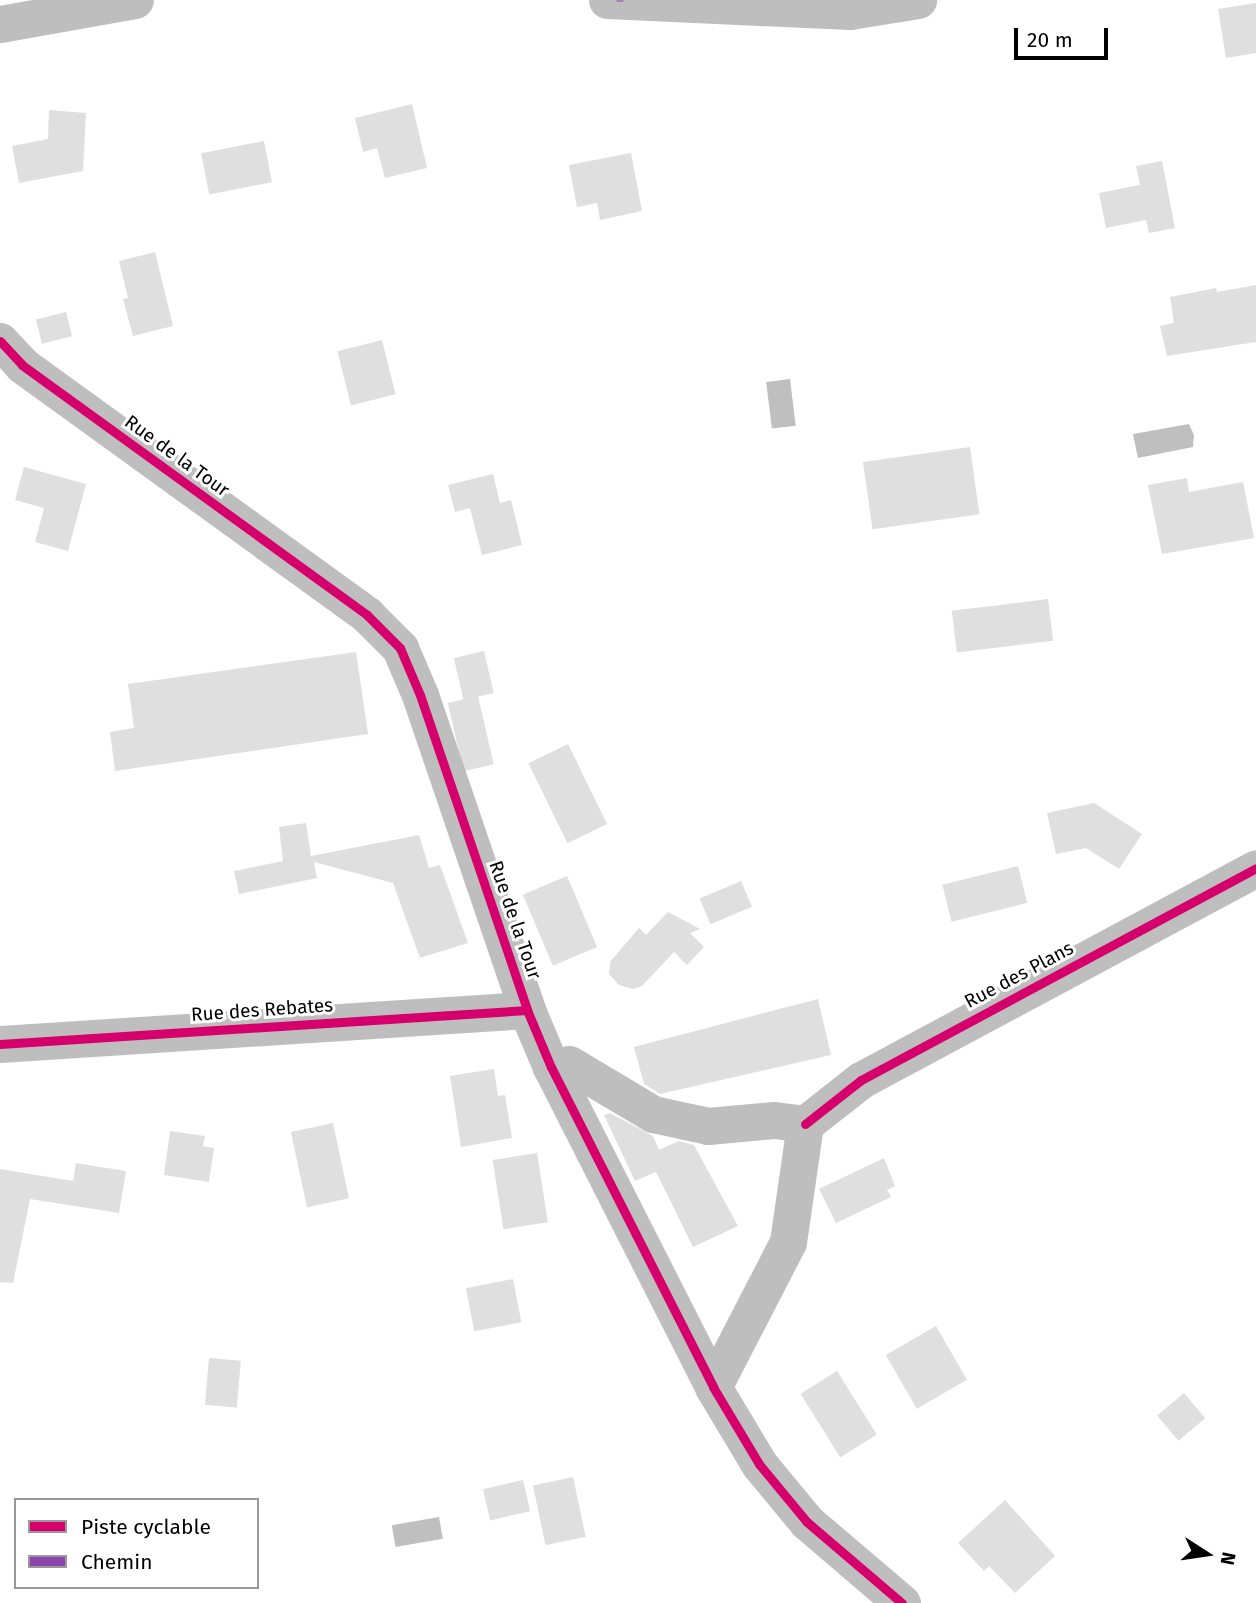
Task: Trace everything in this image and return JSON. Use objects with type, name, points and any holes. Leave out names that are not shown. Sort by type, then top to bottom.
[{"type":"street","points":[[0,24],[135,0]]},
{"type":"street","points":[[607,0],[850,12],[918,0]]},
{"type":"street","name":"Rue de la Tour","points":[[0,341],[22,365],[367,615],[400,648],[420,695],[527,1010],[551,1067],[713,1387],[760,1464],[807,1521],[902,1603]]},
{"type":"street","name":"Rue des Plans","points":[[806,1124],[861,1080],[1256,868]]},
{"type":"street","name":"Rue des Rebates","points":[[0,1044],[527,1010]]},
{"type":"street","points":[[551,1067],[569,1064],[653,1114],[708,1126],[774,1120],[806,1124],[788,1242],[713,1387]]},
{"type":"shaded area","points":[[790,379],[796,426],[772,429],[766,382]]},
{"type":"shaded area","points":[[1189,424],[1194,435],[1193,447],[1138,458],[1133,434]]},
{"type":"shaded area","points":[[439,1517],[443,1539],[396,1547],[392,1525]]},
{"type":"building","points":[[1256,3],[1256,53],[1226,58],[1218,9]]},
{"type":"building","points":[[412,104],[427,168],[385,178],[377,148],[363,152],[355,118]]},
{"type":"building","points":[[49,110],[86,113],[83,171],[19,183],[12,146],[48,139]]},
{"type":"building","points":[[264,141],[272,182],[209,194],[201,153]]},
{"type":"building","points":[[631,153],[642,211],[600,220],[597,203],[577,207],[569,165]]},
{"type":"building","points":[[1162,161],[1175,228],[1149,233],[1146,220],[1106,228],[1099,193],[1140,185],[1136,166]]},
{"type":"building","points":[[155,252],[173,326],[133,336],[123,299],[128,298],[119,261]]},
{"type":"building","points":[[1256,285],[1256,342],[1167,356],[1160,326],[1174,323],[1170,297],[1216,288],[1217,292]]},
{"type":"building","points":[[66,312],[72,336],[42,344],[36,319]]},
{"type":"building","points":[[382,340],[396,394],[351,405],[337,351]]},
{"type":"building","points":[[970,447],[979,514],[873,529],[863,462]]},
{"type":"building","points":[[24,467],[86,484],[68,551],[35,542],[44,508],[15,500]]},
{"type":"building","points":[[493,474],[500,503],[511,500],[522,545],[482,555],[470,508],[455,512],[448,485]]},
{"type":"building","points":[[1187,478],[1189,492],[1243,482],[1254,538],[1162,554],[1148,485]]},
{"type":"building","points":[[1048,599],[1053,641],[957,653],[952,611]]},
{"type":"building","points":[[484,651],[494,693],[463,700],[454,658]]},
{"type":"building","points":[[356,652],[368,734],[115,771],[110,732],[134,728],[128,684]]},
{"type":"building","points":[[478,696],[494,764],[464,771],[448,703]]},
{"type":"building","points":[[568,744],[607,824],[567,843],[528,763]]},
{"type":"building","points":[[1094,803],[1142,834],[1119,869],[1086,848],[1056,854],[1047,813]]},
{"type":"building","points":[[306,823],[311,856],[419,835],[429,868],[440,865],[468,943],[420,958],[393,883],[314,862],[317,878],[239,894],[234,871],[283,861],[279,827]]},
{"type":"building","points":[[1018,866],[1027,903],[952,922],[942,885]]},
{"type":"building","points":[[567,876],[597,947],[553,966],[523,895]]},
{"type":"building","points":[[741,881],[752,907],[711,924],[700,899]]},
{"type":"building","points":[[668,912],[700,929],[690,933],[704,947],[687,965],[674,952],[642,986],[633,989],[619,985],[609,974],[610,962],[639,928],[646,935]]},
{"type":"building","points":[[818,999],[831,1055],[660,1094],[644,1084],[634,1047]]},
{"type":"building","points":[[494,1069],[498,1096],[505,1095],[512,1138],[461,1147],[450,1076]]},
{"type":"building","points":[[610,1113],[653,1136],[659,1150],[679,1141],[694,1145],[738,1226],[693,1247],[656,1172],[635,1181],[604,1115]]},
{"type":"building","points":[[333,1123],[349,1198],[307,1207],[291,1132]]},
{"type":"building","points":[[170,1131],[205,1136],[203,1146],[214,1148],[209,1182],[164,1175]]},
{"type":"building","points":[[537,1153],[548,1222],[504,1229],[493,1160]]},
{"type":"building","points":[[884,1158],[895,1186],[887,1190],[891,1197],[836,1223],[819,1189]]},
{"type":"building","points":[[76,1163],[126,1171],[119,1213],[30,1199],[13,1283],[0,1282],[0,1169],[73,1181]]},
{"type":"building","points":[[513,1279],[521,1322],[474,1331],[466,1288]]},
{"type":"building","points":[[936,1326],[967,1380],[917,1409],[886,1355]]},
{"type":"building","points":[[209,1358],[241,1361],[237,1408],[205,1405]]},
{"type":"building","points":[[837,1371],[877,1435],[840,1457],[801,1394]]},
{"type":"building","points":[[1184,1393],[1205,1418],[1178,1441],[1157,1415]]},
{"type":"building","points":[[573,1477],[586,1537],[546,1545],[533,1486]]},
{"type":"building","points":[[523,1480],[530,1511],[490,1520],[483,1489]]},
{"type":"building","points":[[1005,1500],[1055,1556],[1015,1593],[989,1566],[984,1571],[958,1543]]},
{"type":"cycle path","points":[[0,341],[22,365],[367,615],[400,648],[420,695],[527,1010],[551,1067],[713,1387],[759,1464],[807,1522],[902,1603]]},
{"type":"cycle path","points":[[805,1124],[861,1080],[1256,868]]},
{"type":"cycle path","points":[[0,1044],[527,1010]]}]
